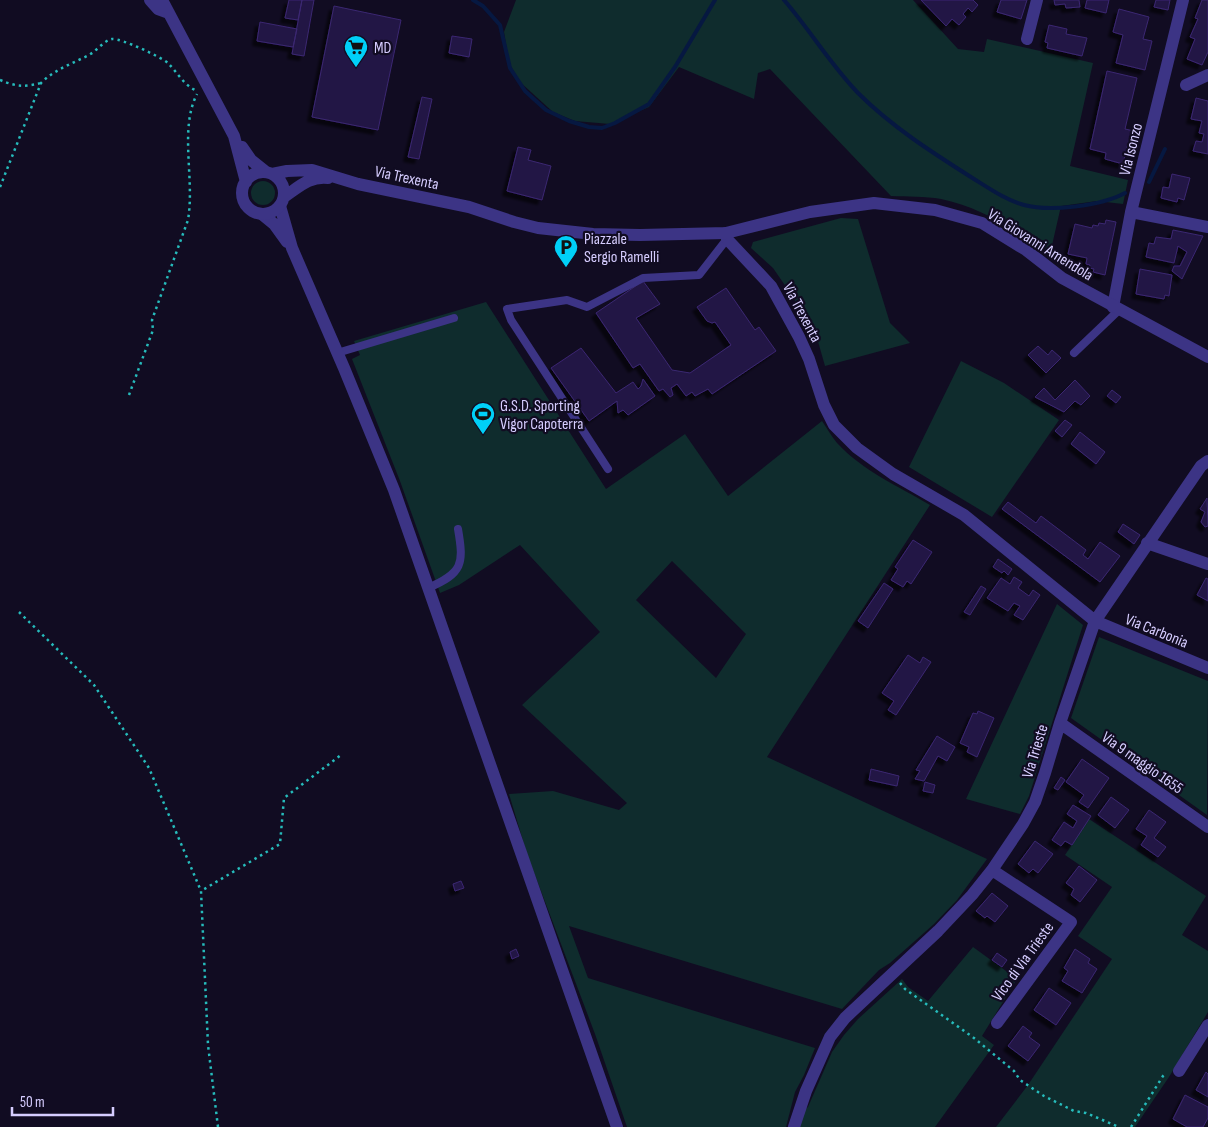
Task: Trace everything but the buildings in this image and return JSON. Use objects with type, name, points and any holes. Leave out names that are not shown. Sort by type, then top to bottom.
[{"type":"street","points":[[150,0],[158,9],[169,14]]},
{"type":"street","points":[[162,0],[234,136],[251,160],[282,183],[282,201],[292,248],[338,353],[394,490],[617,1127]]},
{"type":"street","points":[[1027,39],[1036,0]]},
{"type":"street","name":"Via Isonzo","points":[[1116,308],[1131,212],[1183,0]]},
{"type":"street","points":[[1186,85],[1208,74]]},
{"type":"street","points":[[234,136],[246,182]]},
{"type":"street","points":[[292,248],[274,224],[262,214],[251,210],[246,205],[242,192],[246,182],[252,175],[312,170],[338,179]]},
{"type":"street","points":[[262,214],[271,213],[302,184],[311,179],[319,177],[338,179]]},
{"type":"street","name":"Via Trexenta","points":[[338,179],[469,207],[538,228],[592,234],[726,236],[771,286],[799,337],[809,359],[824,405],[834,424],[857,448],[893,474],[964,515],[1094,621]]},
{"type":"street","name":"Via Giovanni Amendola","points":[[726,236],[810,212],[874,203],[935,210],[982,223],[1026,250],[1062,278],[1208,357]]},
{"type":"street","points":[[1131,212],[1208,227]]},
{"type":"street","name":"Via Trieste","points":[[794,1127],[819,1059],[830,1037],[845,1018],[938,931],[972,894],[992,870],[1023,824],[1035,802],[1094,621],[1201,466],[1208,461]]},
{"type":"street","points":[[1147,543],[1208,564]]},
{"type":"street","name":"Via Carbonia","points":[[1094,621],[1208,668]]},
{"type":"street","name":"Via 9 maggio 1655","points":[[1060,723],[1208,827]]},
{"type":"street","name":"Vico di Via Trieste","points":[[992,870],[1071,922],[997,1023]]},
{"type":"street","points":[[1179,1071],[1208,1025]]},
{"type":"lane","points":[[608,469],[511,320],[507,309],[568,300],[587,306],[642,278],[699,275],[726,236]]},
{"type":"lane","points":[[1074,353],[1116,308]]},
{"type":"lane","points":[[338,353],[454,318]]},
{"type":"lane","points":[[428,588],[448,577],[461,561],[458,529]]},
{"type":"path","points":[[0,187],[41,83],[50,74],[90,55],[110,39],[115,39],[160,57],[169,64],[187,85],[199,91],[191,108],[189,119],[191,186],[188,220],[152,320],[153,330],[129,395]]},
{"type":"path","points":[[0,80],[24,87],[41,83]]},
{"type":"path","points":[[19,612],[94,685],[149,768],[201,891],[208,1045],[218,1127]]},
{"type":"path","points":[[201,891],[280,844],[284,798],[341,755]]},
{"type":"path","points":[[892,973],[904,990],[987,1048],[1028,1086],[1074,1111],[1086,1113],[1119,1127]]},
{"type":"path","points":[[1131,1127],[1163,1076],[1170,1070],[1179,1071]]},
{"type":"green space","points":[[516,0],[913,0],[958,49],[984,52],[987,39],[1093,63],[1070,166],[1128,180],[1123,204],[1097,201],[1061,206],[1050,254],[1012,229],[970,208],[935,198],[891,196],[770,69],[758,73],[754,99],[679,67],[649,107],[610,124],[575,121],[553,112],[520,82],[509,63],[504,32]]},
{"type":"green space","points":[[263,181],[272,184],[275,193],[272,202],[263,205],[254,202],[251,193],[254,184]]},
{"type":"green space","points":[[841,218],[858,219],[890,323],[910,343],[825,366],[817,338],[791,294],[773,268],[751,248],[753,242]]},
{"type":"green space","points":[[486,302],[606,489],[685,434],[728,496],[822,421],[837,443],[858,462],[930,505],[767,757],[987,859],[957,900],[934,924],[890,963],[879,970],[842,1009],[569,926],[588,978],[815,1048],[795,1092],[786,1127],[627,1127],[595,1034],[527,854],[509,794],[553,791],[619,810],[627,803],[522,705],[600,632],[520,545],[459,585],[440,593],[400,481],[352,359],[360,355],[354,341]],"holes":[[[672,561],[746,634],[716,678],[636,600]]]},
{"type":"green space","points":[[961,361],[1004,383],[1059,420],[992,517],[909,467]]},
{"type":"green space","points":[[1057,604],[1083,625],[1029,796],[1020,814],[966,799]]},
{"type":"green space","points":[[1099,637],[1208,681],[1207,815],[1071,718]]},
{"type":"green space","points":[[1089,819],[1206,896],[1182,935],[1208,951],[1208,1012],[1169,1077],[1135,1127],[996,1127],[1028,1085],[1112,959],[1078,936],[1112,887],[1065,855]]},
{"type":"green space","points":[[973,947],[1017,979],[982,1036],[994,1045],[935,1127],[799,1127],[804,1110],[808,1107],[832,1052],[858,1019],[902,979],[908,987],[928,1001]]},
{"type":"waterway","points":[[473,0],[483,6],[500,25],[510,68],[525,91],[546,110],[569,121],[589,127],[602,128],[649,104],[675,67],[715,0]]},
{"type":"waterway","points":[[784,0],[838,70],[871,105],[913,139],[998,194],[1024,205],[1061,208],[1103,201],[1125,193]]},
{"type":"waterway","points":[[1149,182],[1165,149]]},
{"type":"place","name":"MD","points":[[356,68]]},
{"type":"place","name":"Piazzale Sergio Ramelli","points":[[566,268]]},
{"type":"place","name":"G.S.D. Sporting Vigor Capoterra","points":[[483,435]]}]
